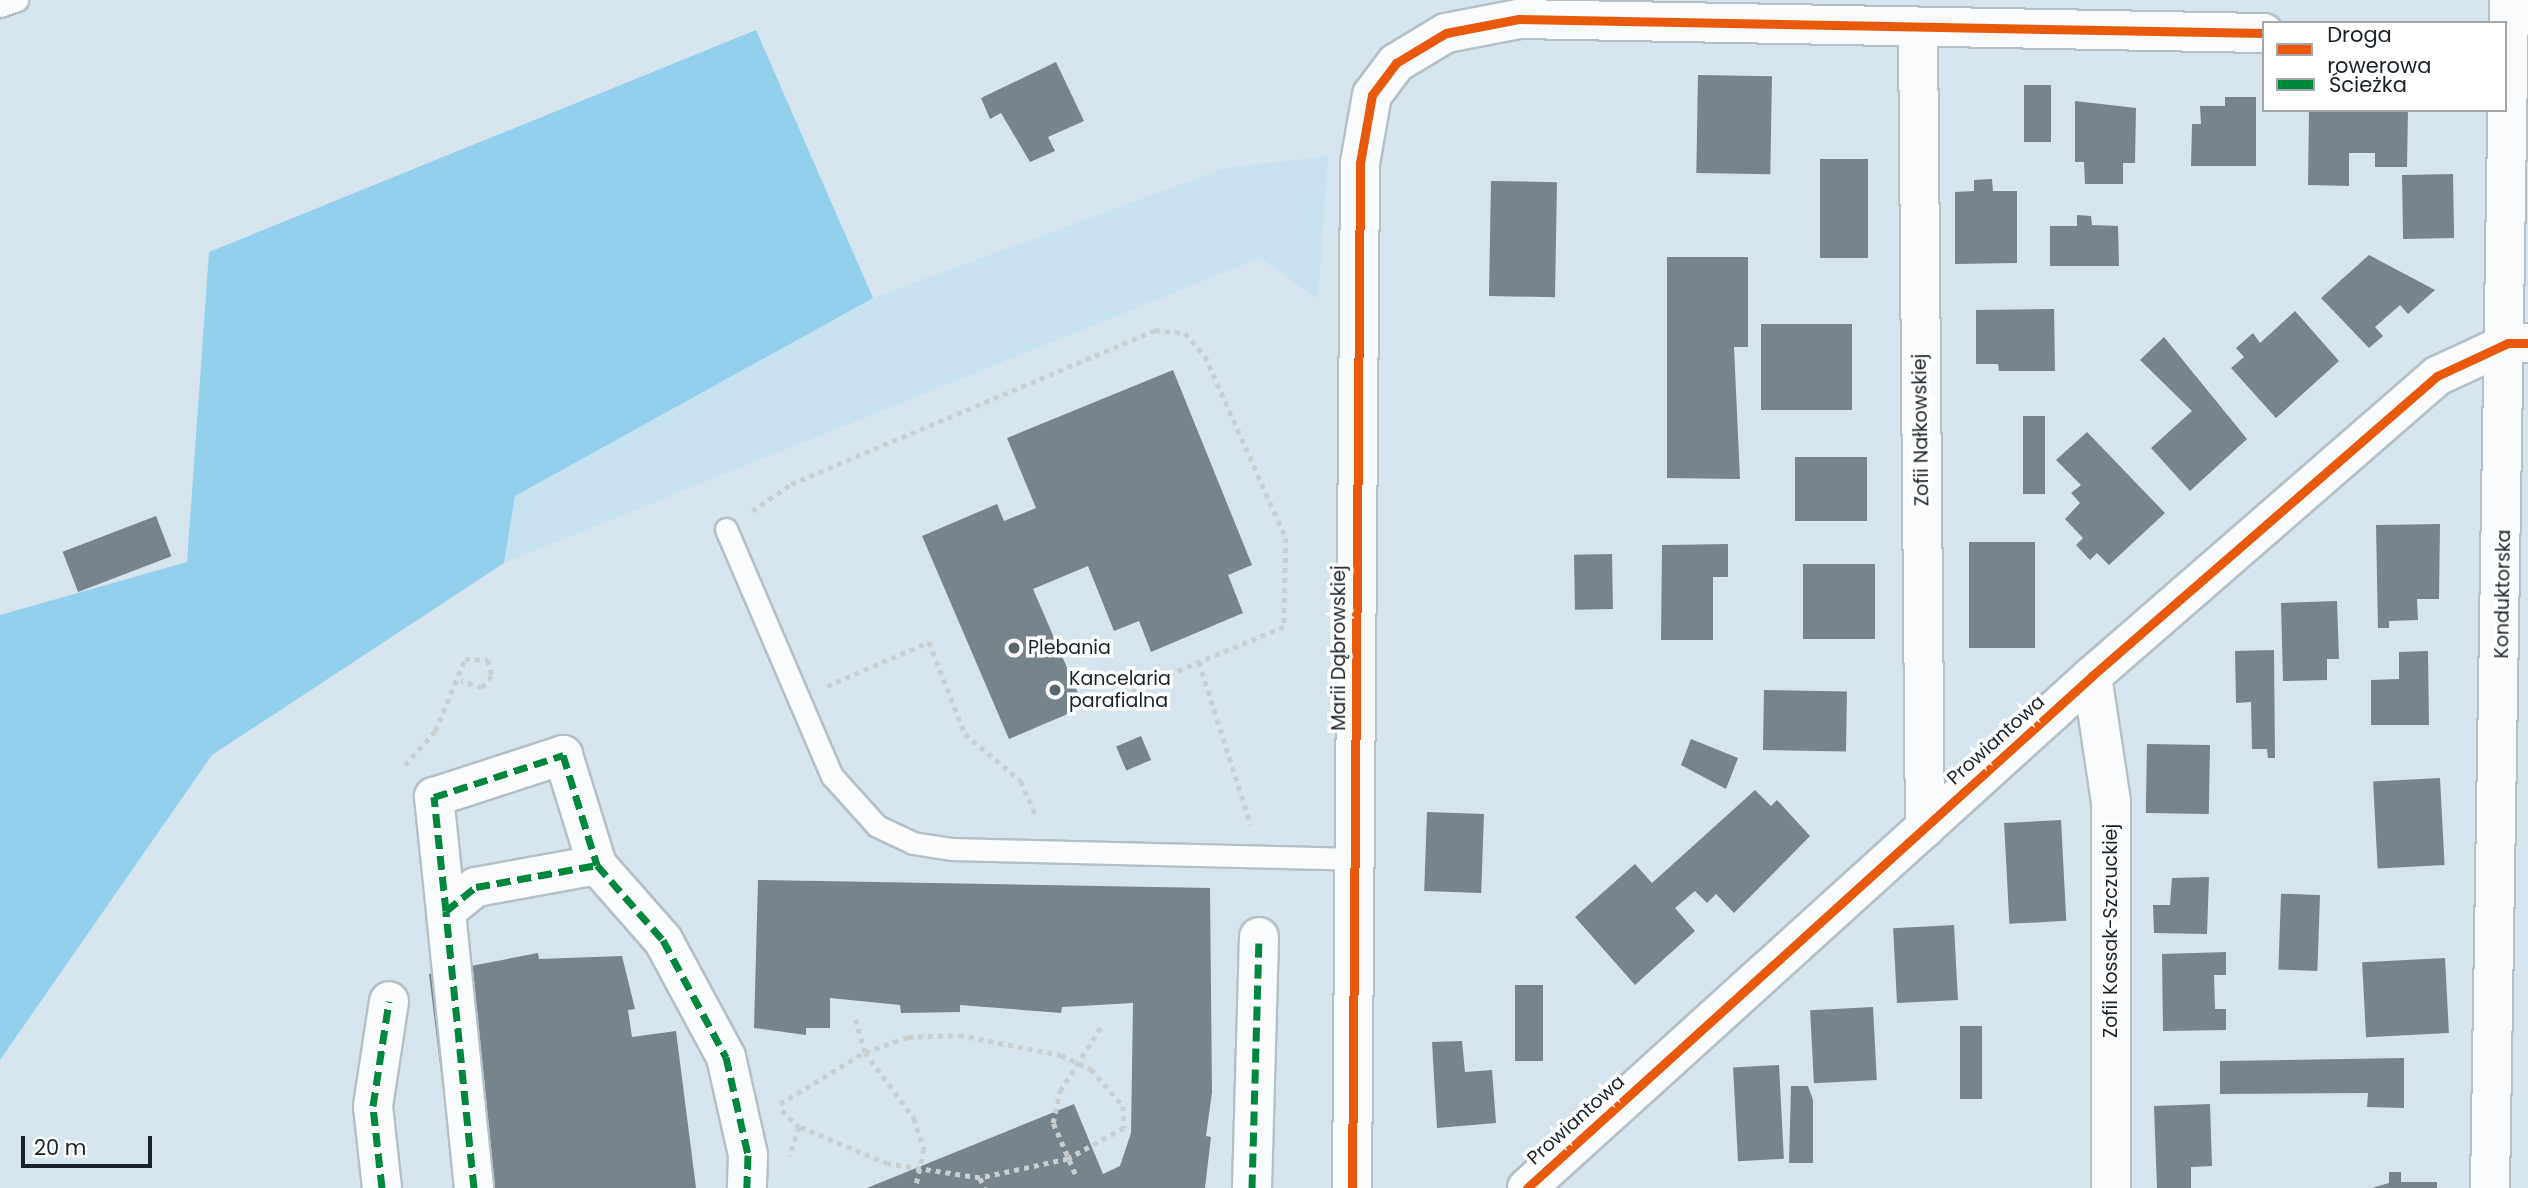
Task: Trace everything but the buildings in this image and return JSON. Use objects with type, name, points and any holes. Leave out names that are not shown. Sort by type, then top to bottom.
[{"type":"street","name":"Marii Dąbrowskiej","points":[[1352,1188],[1360,163],[1367,108],[1396,63],[1422,44],[1483,22],[1918,31]]},
{"type":"street","name":"Konduktorska","points":[[2490,1188],[2518,343],[2507,23]]},
{"type":"street","points":[[1918,31],[2262,33]]},
{"type":"street","name":"Zofii Nałkowskiej","points":[[1918,31],[1925,828]]},
{"type":"street","name":"Prowiantowa","points":[[1527,1188],[2092,676],[2437,376],[2518,343]]},
{"type":"street","name":"Zofii Kossak-Szczuckiej","points":[[2092,676],[2111,802],[2111,1188]]},
{"type":"street","points":[[474,1188],[434,797],[563,755],[597,865],[663,940],[726,1057],[748,1155],[747,1188]]},
{"type":"street","points":[[446,911],[476,887],[597,865]]},
{"type":"street","points":[[1252,1188],[1259,937]]},
{"type":"street","points":[[382,1188],[373,1107],[389,1001]]},
{"type":"lane","points":[[0,6],[17,0]]},
{"type":"lane","points":[[726,529],[832,776],[877,826],[913,844],[1052,852],[1355,859]]},
{"type":"path","points":[[726,529],[791,484],[1155,330],[1185,333],[1205,356],[1286,538],[1284,628],[1121,695]]},
{"type":"path","points":[[798,699],[929,642],[965,734],[1021,781],[1052,852]]},
{"type":"path","points":[[465,659],[488,660],[488,683],[474,690],[461,681],[465,659]]},
{"type":"path","points":[[1199,663],[1240,789]]},
{"type":"path","points":[[856,1019],[865,1052],[914,1118],[924,1149],[916,1188]]},
{"type":"path","points":[[1075,1174],[1053,1123],[1076,1061],[1101,1027]]},
{"type":"path","points":[[776,1107],[865,1052],[908,1037],[959,1035],[1076,1061],[1123,1106],[1124,1128],[1068,1159],[980,1178],[888,1164],[799,1127]]},
{"type":"path","points":[[980,1178],[985,1188]]},
{"type":"shaded area","points":[[756,30],[873,298],[515,496],[504,563],[212,755],[0,1060],[0,615],[187,562],[209,252]]},
{"type":"shaded area","points":[[1328,156],[1318,299],[1260,258],[504,563],[515,496],[873,298],[1225,168]]},
{"type":"marked path","points":[[446,911],[434,797],[563,755],[597,865]]},
{"type":"marked path","points":[[474,1188],[446,911],[476,887],[597,865],[663,940],[726,1057],[748,1155],[747,1188]]},
{"type":"marked path","points":[[1252,1188],[1259,937]]},
{"type":"marked path","points":[[382,1188],[373,1106],[389,1001]]},
{"type":"cycle path","points":[[1352,1188],[1360,163],[1372,95],[1396,63],[1446,33],[1519,19],[2262,33]]},
{"type":"cycle path","points":[[1527,1188],[2092,676],[2437,376],[2508,343],[2528,343]]},
{"type":"place","name":"Plebania","points":[[1014,648]]},
{"type":"place","name":"Kancelaria parafialna","points":[[1055,690]]}]
